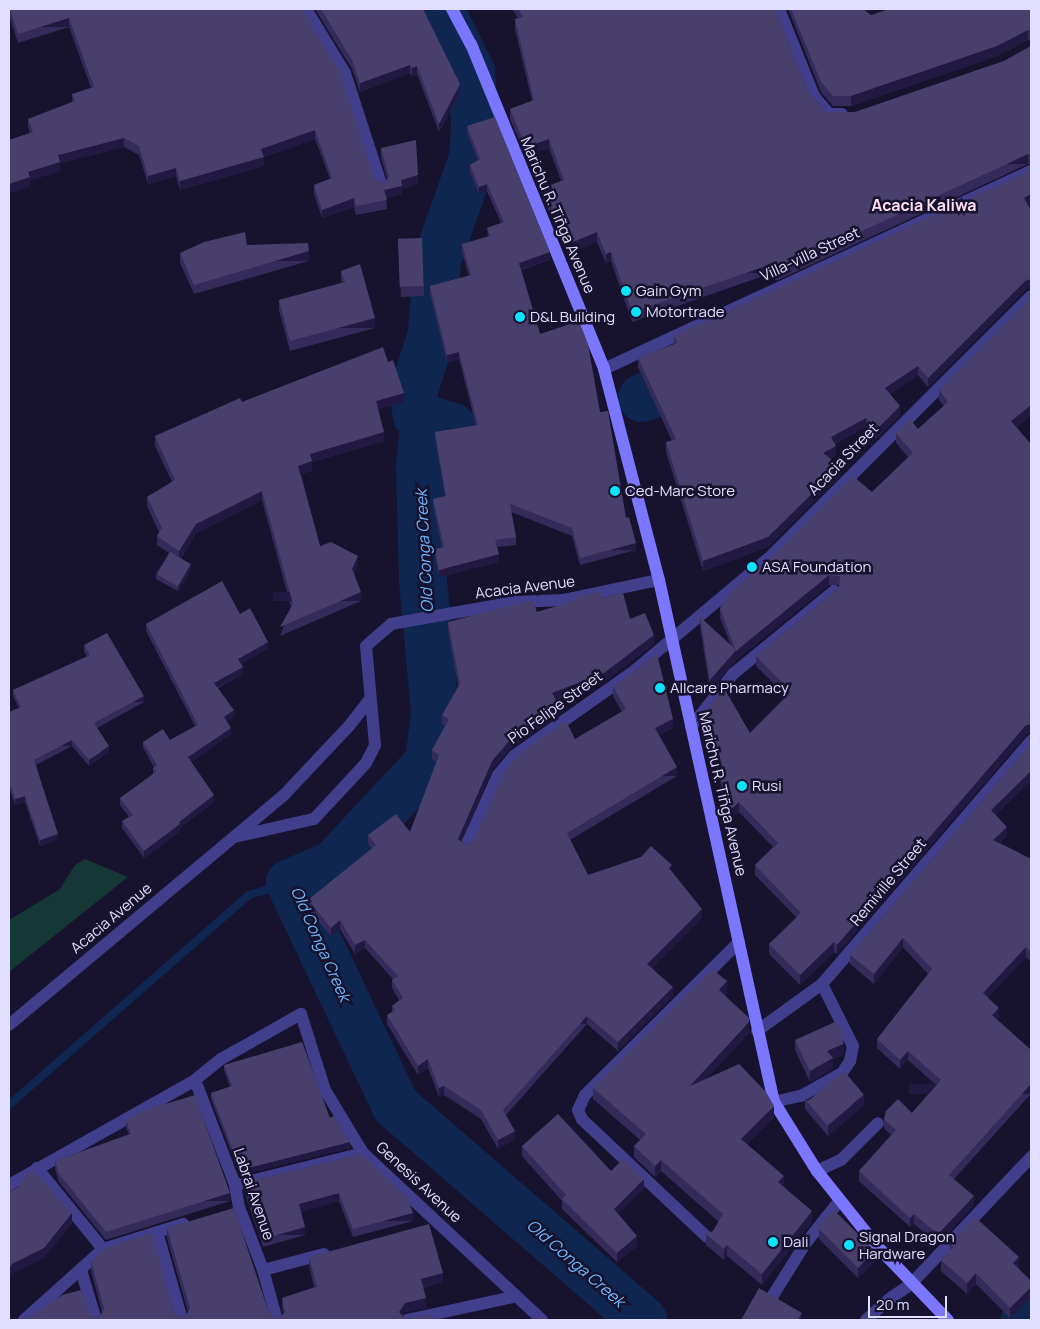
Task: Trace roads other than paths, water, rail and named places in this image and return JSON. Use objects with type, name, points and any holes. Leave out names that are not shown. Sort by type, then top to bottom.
[{"type":"main road","name":"Marichu R. Tiñga Avenue","points":[[452,9],[471,44],[604,369],[659,580],[774,1102],[817,1171],[840,1200],[911,1284],[948,1320]]},
{"type":"street","points":[[306,9],[346,73],[381,184]]},
{"type":"street","points":[[779,9],[814,96],[829,114],[852,114]]},
{"type":"street","name":"Villa-villa Street","points":[[604,369],[1031,171]]},
{"type":"street","name":"Acacia Street","points":[[671,638],[772,555],[1031,296]]},
{"type":"street","name":"Acacia Avenue","points":[[234,837],[314,819],[340,795],[366,763],[375,745],[369,700],[366,646],[390,624],[515,602],[564,600],[659,580]]},
{"type":"street","points":[[691,727],[733,674],[834,591]]},
{"type":"street","name":"Pio Felipe Street","points":[[466,846],[498,775],[514,756],[634,671],[671,638]]},
{"type":"street","name":"Acacia Avenue","points":[[9,1026],[284,795],[349,726],[369,700]]},
{"type":"street","name":"Remiville Street","points":[[757,1031],[822,984],[1031,741]]},
{"type":"street","points":[[707,1236],[582,1119],[578,1110],[585,1095],[739,942]]},
{"type":"street","points":[[774,1102],[801,1096],[842,1073],[850,1061],[852,1046],[822,984]]},
{"type":"street","name":"Genesis Avenue","points":[[195,1080],[221,1059],[301,1014],[325,1090],[363,1153],[440,1222],[513,1297],[542,1320]]},
{"type":"street","points":[[9,1185],[195,1080]]},
{"type":"street","name":"Labrai Avenue","points":[[195,1080],[235,1185],[234,1208],[263,1270],[277,1320]]},
{"type":"street","points":[[817,1171],[841,1160],[878,1123]]},
{"type":"street","points":[[235,1185],[363,1153]]},
{"type":"street","points":[[866,1320],[889,1299],[911,1284],[1031,1157]]},
{"type":"street","points":[[37,1168],[103,1249]]},
{"type":"street","points":[[772,1297],[805,1244],[840,1200]]},
{"type":"street","points":[[24,1320],[103,1249],[193,1221]]},
{"type":"street","points":[[422,1227],[440,1222]]},
{"type":"street","points":[[157,1232],[182,1320]]},
{"type":"street","points":[[263,1270],[338,1250]]},
{"type":"street","points":[[81,1270],[96,1320]]},
{"type":"street","points":[[407,1320],[513,1297]]},
{"type":"waterway","points":[[440,9],[471,72],[475,124],[473,158],[437,260],[432,334],[413,393],[417,416],[452,427]]},
{"type":"waterway","points":[[642,398],[710,370]]},
{"type":"waterway","name":"Old Conga Creek","points":[[425,419],[420,466],[423,580],[435,713],[429,762],[333,865],[290,883],[396,1106],[643,1320]]},
{"type":"waterway","points":[[9,1105],[249,895],[290,883]]},
{"type":"waterway","name":"Old Conga Creek","points":[[1025,1320],[1031,1314]]},
{"type":"place","name":"Gain Gym","points":[[626,291]]},
{"type":"place","name":"Motortrade","points":[[636,312]]},
{"type":"place","name":"D&L Building","points":[[520,317]]},
{"type":"place","name":"Ced-Marc Store","points":[[615,491]]},
{"type":"place","name":"ASA Foundation","points":[[752,567]]},
{"type":"place","name":"Allcare Pharmacy","points":[[660,688]]},
{"type":"place","name":"Rusi","points":[[742,786]]},
{"type":"place","name":"Dali","points":[[773,1242]]},
{"type":"place","name":"Signal Dragon Hardware","points":[[849,1245]]},
{"type":"district","name":"Acacia Kaliwa","points":[[924,205]]}]
